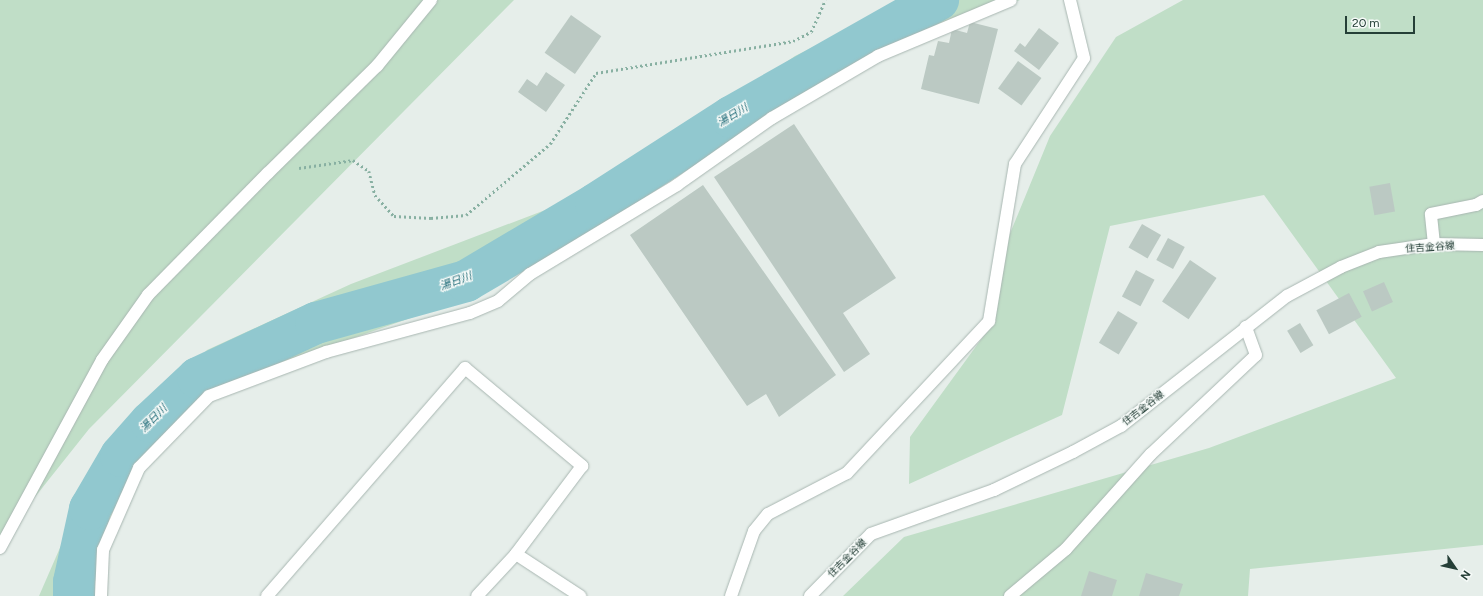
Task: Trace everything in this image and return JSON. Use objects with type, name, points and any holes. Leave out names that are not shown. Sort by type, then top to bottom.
[{"type":"street","points":[[0,548],[102,360],[148,295],[268,173],[377,66],[431,0]]},
{"type":"street","points":[[101,596],[103,550],[139,468],[209,396],[326,352],[470,313],[498,301],[530,274],[677,185],[772,118],[878,56],[1011,0]]},
{"type":"street","points":[[731,596],[754,531],[768,514],[846,473],[989,321],[1015,164],[1084,58],[1070,0]]},
{"type":"street","points":[[1434,244],[1431,214],[1476,205],[1483,201]]},
{"type":"street","name":"住吉金谷線","points":[[810,596],[871,534],[994,490],[1121,426],[1287,296],[1340,266],[1379,252],[1434,244],[1483,245]]},
{"type":"street","points":[[1010,596],[1066,550],[1151,454],[1256,355],[1246,327]]},
{"type":"street","points":[[267,596],[465,368],[582,466],[516,554],[477,596]]},
{"type":"street","points":[[516,554],[580,596]]},
{"type":"path","points":[[268,173],[353,160],[369,170],[375,195],[394,216],[431,218],[466,215],[550,144],[596,73],[793,41],[811,32],[825,0]]},
{"type":"green space","points":[[0,0],[514,0],[89,429],[0,541]]},
{"type":"green space","points":[[908,0],[1020,0],[906,44],[788,109],[482,293],[205,390],[133,464],[91,563],[93,596],[39,596],[99,458],[207,350],[351,284],[608,186],[795,56]]},
{"type":"green space","points":[[1183,0],[1483,0],[1483,545],[1250,569],[1248,596],[843,596],[904,537],[1209,448],[1396,378],[1264,195],[1110,226],[1062,415],[909,484],[910,437],[993,323],[1000,258],[1050,136],[1116,37]]},
{"type":"building","points":[[571,15],[601,36],[575,74],[545,53]]},
{"type":"building","points":[[970,22],[998,29],[979,104],[921,89],[929,55],[934,56],[938,41],[949,43],[952,29],[967,33]]},
{"type":"building","points":[[1039,28],[1059,43],[1039,70],[1014,51],[1020,43],[1025,47]]},
{"type":"building","points":[[1018,61],[1041,78],[1021,106],[998,89]]},
{"type":"building","points":[[546,72],[565,85],[546,112],[518,92],[527,79],[537,86]]},
{"type":"building","points":[[794,124],[896,278],[843,313],[870,354],[844,372],[714,177]]},
{"type":"building","points":[[1390,183],[1395,212],[1374,215],[1369,187]]},
{"type":"building","points":[[703,185],[836,375],[779,417],[766,394],[747,406],[630,235]]},
{"type":"building","points":[[1142,224],[1161,235],[1148,258],[1128,247]]},
{"type":"building","points":[[1168,238],[1185,247],[1173,269],[1156,260]]},
{"type":"building","points":[[1190,260],[1217,278],[1189,319],[1162,301]]},
{"type":"building","points":[[1136,270],[1155,280],[1140,306],[1122,296]]},
{"type":"building","points":[[1384,282],[1393,302],[1372,311],[1363,291]]},
{"type":"building","points":[[1349,293],[1362,317],[1329,334],[1316,310]]},
{"type":"building","points":[[1118,311],[1138,323],[1119,355],[1099,343]]},
{"type":"building","points":[[1300,323],[1313,345],[1301,353],[1287,331]]},
{"type":"building","points":[[1089,571],[1117,580],[1112,596],[1081,596]]},
{"type":"building","points":[[1146,573],[1183,584],[1179,596],[1139,596]]},
{"type":"waterway","name":"湯日川","points":[[74,596],[74,582],[90,509],[121,456],[151,422],[198,378],[316,323],[466,281],[596,204],[731,117],[938,0]]}]
